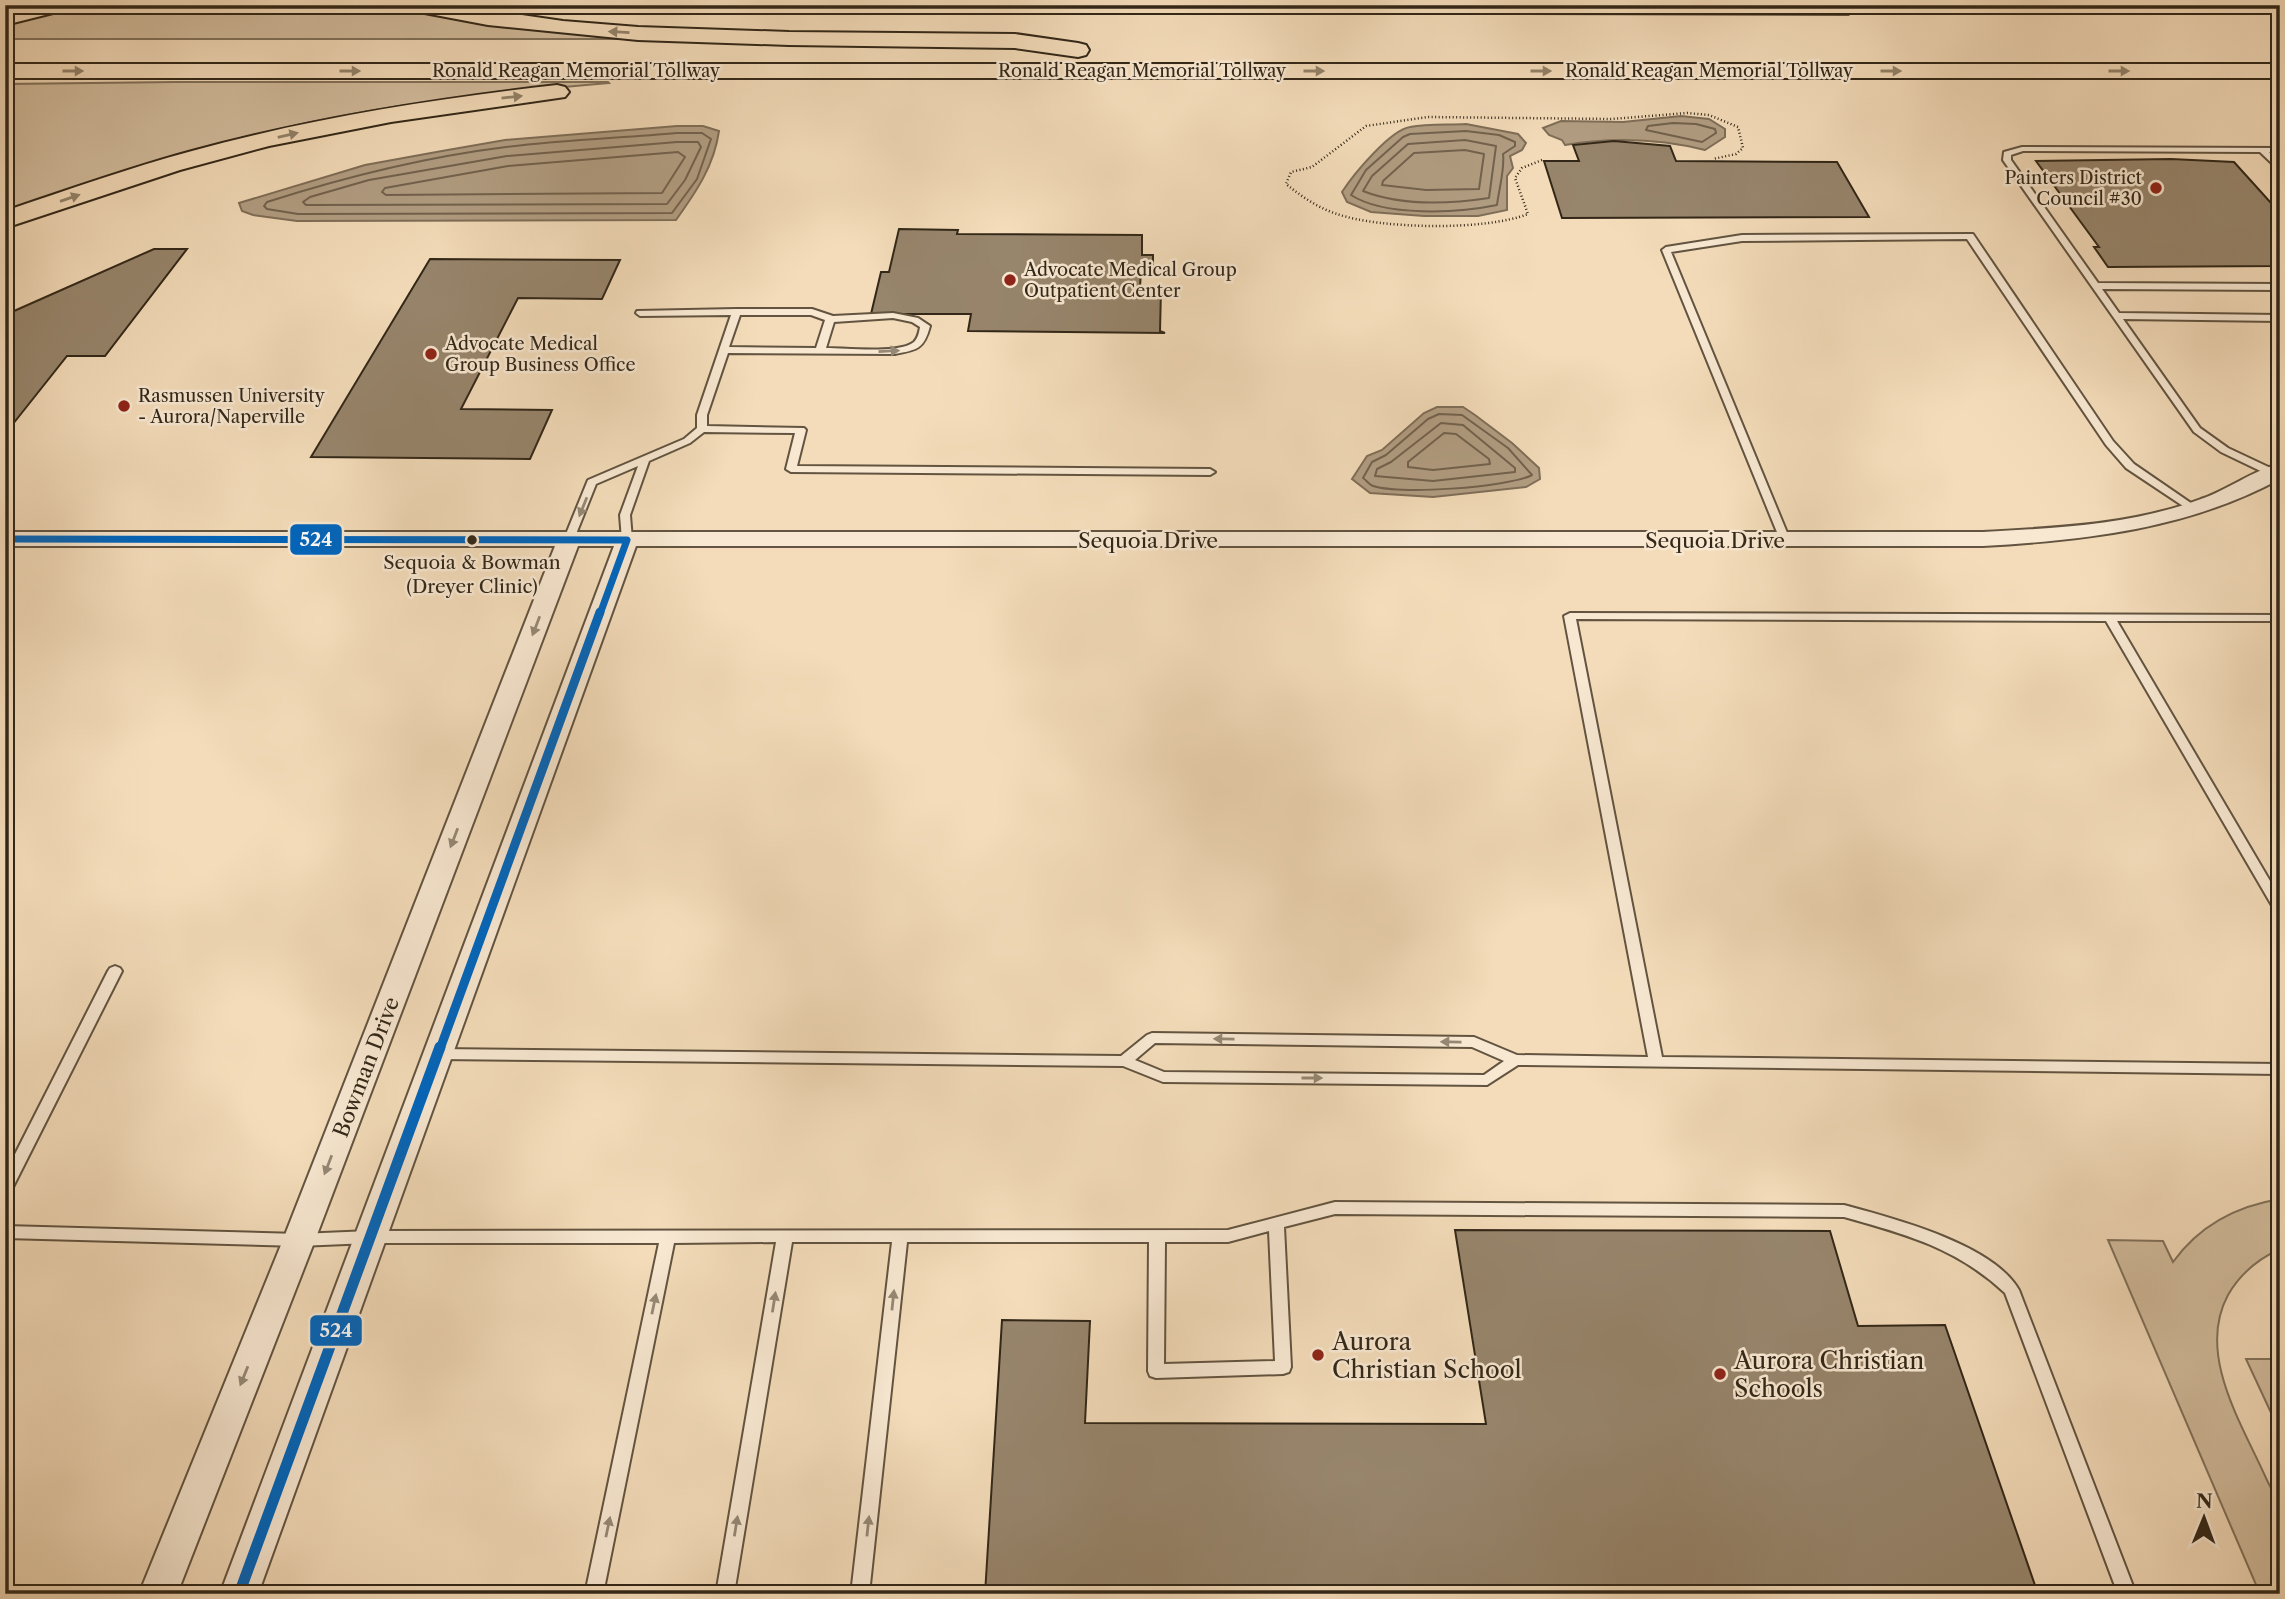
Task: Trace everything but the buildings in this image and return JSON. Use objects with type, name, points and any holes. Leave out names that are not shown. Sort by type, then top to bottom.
[{"type":"highway","points":[[5,19],[57,5]]},
{"type":"highway","points":[[414,5],[496,20],[606,31],[1015,41],[1078,50]]},
{"type":"highway","name":"Ronald Reagan Memorial Tollway","points":[[5,50],[2280,50]]},
{"type":"highway","name":"Ronald Reagan Memorial Tollway","points":[[5,71],[2280,71]]},
{"type":"highway","points":[[5,220],[165,166],[229,149],[360,120],[476,101],[559,92],[719,83],[1011,81],[1147,71]]},
{"type":"street","name":"Sequoia Drive","points":[[5,539],[1983,539],[2066,534],[2143,524],[2196,510],[2277,472]]},
{"type":"street","name":"Bowman Drive","points":[[158,1594],[299,1240],[569,539]]},
{"type":"street","points":[[239,1594],[627,540]]},
{"type":"lane","points":[[1502,5],[1503,11],[1681,8],[1848,12],[1843,5]]},
{"type":"lane","points":[[2277,472],[2234,456],[2212,444],[2197,430],[2007,160],[2007,155],[2022,149],[2280,150]]},
{"type":"lane","points":[[2262,150],[2280,169]]},
{"type":"lane","points":[[1785,540],[1666,250],[1742,238],[1970,236],[2109,443],[2130,466],[2196,510]]},
{"type":"lane","points":[[2096,286],[2280,287]]},
{"type":"lane","points":[[702,429],[702,415],[736,312]]},
{"type":"lane","points":[[640,313],[811,312],[830,319],[886,316],[916,319],[925,326],[921,341],[911,348],[895,351],[723,350]]},
{"type":"lane","points":[[2117,316],[2280,318]]},
{"type":"lane","points":[[820,351],[830,319]]},
{"type":"lane","points":[[569,539],[592,482],[687,441],[702,429],[801,430],[791,469],[1210,472]]},
{"type":"lane","points":[[627,540],[625,515],[645,459]]},
{"type":"lane","points":[[1656,1062],[1570,616],[2280,618]]},
{"type":"lane","points":[[2110,618],[2280,909]]},
{"type":"lane","points":[[5,1189],[115,971]]},
{"type":"lane","points":[[1124,1061],[1152,1038],[1474,1042],[1516,1060],[2280,1069]]},
{"type":"lane","points":[[438,1054],[1124,1061],[1163,1077],[1487,1080],[1516,1060]]},
{"type":"lane","points":[[5,1232],[299,1240],[370,1237],[1228,1236],[1335,1208],[1844,1211],[1913,1230],[1968,1253],[1995,1272],[2011,1290],[2127,1594]]},
{"type":"lane","points":[[1157,1236],[1156,1371],[1283,1367],[1276,1223]]},
{"type":"lane","points":[[860,1594],[900,1236]]},
{"type":"lane","points":[[594,1594],[668,1237]]},
{"type":"lane","points":[[725,1594],[785,1237]]},
{"type":"path","points":[[1542,160],[1522,168],[1515,178],[1528,214],[1518,221],[1492,225],[1410,223],[1343,216],[1307,200],[1286,184],[1291,172],[1312,167],[1366,126],[1427,117],[1612,119],[1666,113],[1709,115],[1738,127],[1744,140],[1743,148],[1736,154],[1713,159]]},
{"type":"shaded area","points":[[73,5],[386,5],[464,21],[633,39],[5,39],[5,24]]},
{"type":"shaded area","points":[[609,83],[413,104],[297,125],[187,154],[5,212],[5,84]]},
{"type":"shaded area","points":[[2280,1199],[2280,1249],[2250,1268],[2233,1287],[2219,1318],[2217,1341],[2226,1388],[2279,1507],[2282,1537],[2280,1594],[2260,1594],[2108,1240],[2163,1241],[2173,1262],[2195,1238],[2220,1220],[2248,1207]]},
{"type":"shaded area","points":[[2246,1359],[2280,1359],[2280,1432]]},
{"type":"water","points":[[805,5],[992,5],[992,8],[803,9]]},
{"type":"water","points":[[1681,116],[1709,119],[1725,129],[1725,137],[1705,150],[1635,140],[1565,145],[1562,140],[1549,135],[1543,128],[1561,121],[1623,122]]},
{"type":"water","points":[[1466,124],[1518,134],[1526,143],[1522,150],[1510,156],[1513,168],[1507,176],[1507,210],[1478,216],[1424,216],[1371,212],[1347,202],[1342,192],[1363,165],[1392,136],[1410,127]]},
{"type":"water","points":[[703,126],[719,131],[708,167],[676,220],[297,221],[253,215],[242,211],[239,203],[365,165],[442,151],[505,140]]},
{"type":"water","points":[[1437,407],[1463,407],[1475,415],[1539,468],[1540,479],[1526,487],[1433,497],[1370,493],[1352,479],[1367,456],[1382,450],[1424,413]]},
{"type":"transit line","name":"524","points":[[5,539],[627,540]]},
{"type":"transit line","name":"524","points":[[239,1594],[627,540]]},
{"type":"place","name":"Painters District Council #30","points":[[2156,188]]},
{"type":"place","name":"Advocate Medical Group Outpatient Center","points":[[1010,280]]},
{"type":"place","name":"Advocate Medical Group Business Office","points":[[431,354]]},
{"type":"place","name":"Rasmussen University - Aurora/Naperville","points":[[124,406]]},
{"type":"place","name":"Sequoia & Bowman (Dreyer Clinic)","points":[[472,540]]},
{"type":"place","name":"Aurora Christian School","points":[[1318,1355]]},
{"type":"place","name":"Aurora Christian Schools","points":[[1720,1374]]}]
